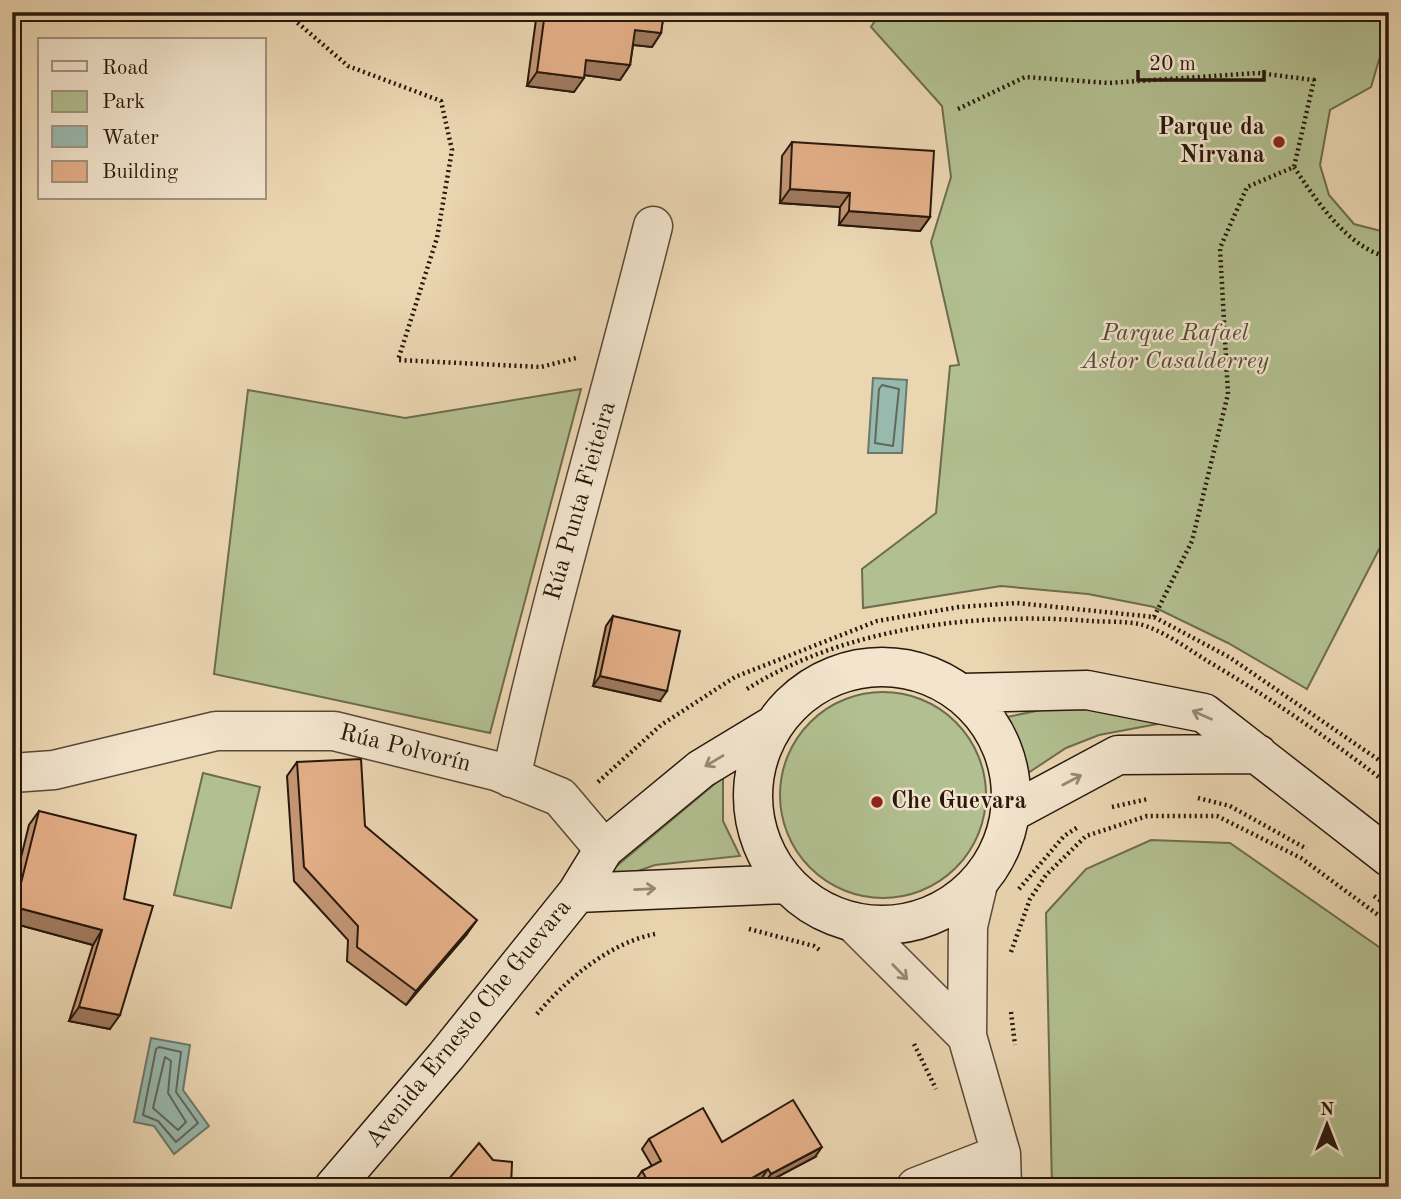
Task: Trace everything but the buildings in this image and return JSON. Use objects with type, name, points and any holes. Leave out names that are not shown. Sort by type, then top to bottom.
[{"type":"main road","name":"Rúa Punta Fieiteira","points":[[512,778],[556,585],[653,226]]},
{"type":"main road","points":[[881,666],[924,672],[962,693],[992,726],[1010,767],[1012,812],[1001,851],[978,884],[952,906],[921,920],[888,926],[853,922],[817,908],[786,884],[763,849],[752,808],[755,765],[772,726],[801,694],[838,673],[881,666]]},
{"type":"main road","points":[[962,693],[1087,690],[1204,713],[1389,857]]},
{"type":"main road","name":"Avenida Ernesto Che Guevara","points":[[334,1187],[446,1056],[577,893],[604,849],[701,769],[772,726]]},
{"type":"main road","name":"Rúa Polvorín","points":[[12,773],[54,770],[216,731],[334,730],[512,778],[560,797],[604,849]]},
{"type":"main road","points":[[1012,812],[1118,755],[1258,754]]},
{"type":"main road","name":"Avenida Ernesto Che Guevara","points":[[577,893],[786,884]]},
{"type":"main road","points":[[916,1187],[1002,1171],[967,1036],[968,926],[978,884]]},
{"type":"main road","points":[[853,922],[967,1036]]},
{"type":"path","points":[[285,12],[348,66],[441,101],[452,150],[437,238],[398,360],[541,367],[623,345]]},
{"type":"path","points":[[958,109],[1024,78],[1109,83],[1258,73],[1314,80],[1294,167],[1324,212],[1373,255],[1389,257]]},
{"type":"path","points":[[1154,617],[1192,541],[1228,394],[1220,248],[1247,187],[1294,167]]},
{"type":"path","points":[[569,808],[661,725],[735,677],[877,621],[959,607],[1017,603],[1091,608],[1154,617],[1229,657],[1389,767]]},
{"type":"path","points":[[1190,796],[1230,806],[1319,856]]},
{"type":"path","points":[[1106,808],[1157,798]]},
{"type":"path","points":[[1006,964],[1030,899],[1046,875],[1086,836],[1147,816],[1217,816],[1301,858],[1389,923]]},
{"type":"path","points":[[1015,902],[1018,890],[1064,836],[1085,822]]},
{"type":"path","points":[[1369,892],[1389,907]]},
{"type":"path","points":[[741,926],[814,946],[824,953]]},
{"type":"path","points":[[531,1021],[558,990],[613,950],[650,934],[663,933]]},
{"type":"path","points":[[1002,948],[1004,956]]},
{"type":"path","points":[[1011,1006],[1015,1047]]},
{"type":"path","points":[[913,1041],[942,1100]]},
{"type":"green space","name":"Parque Rafael Astor Casalderrey","points":[[881,12],[1389,12],[1389,26],[1371,87],[1330,110],[1320,165],[1329,195],[1354,224],[1389,233],[1389,530],[1307,689],[1228,643],[1154,607],[1088,594],[1001,586],[863,608],[862,569],[936,513],[950,366],[959,365],[931,242],[951,177],[942,106],[871,27]]},
{"type":"green space","points":[[581,389],[490,733],[214,674],[248,390],[405,418]]},
{"type":"green space","points":[[883,692],[922,700],[940,709],[956,722],[969,738],[978,756],[986,795],[978,834],[969,852],[956,868],[940,881],[922,890],[883,898],[844,890],[826,881],[810,868],[797,852],[788,834],[780,795],[788,756],[797,738],[810,722],[826,709],[844,700]]},
{"type":"green space","points":[[1107,703],[1163,723],[1099,735],[1066,748],[1028,773],[1007,717],[1055,707]]},
{"type":"green space","points":[[203,773],[260,787],[231,908],[174,895]]},
{"type":"green space","points":[[723,777],[723,821],[740,856],[655,865],[615,879],[613,869]]},
{"type":"green space","points":[[1151,840],[1230,843],[1389,954],[1389,1187],[1052,1187],[1046,913],[1086,869]]},
{"type":"water","points":[[873,378],[907,380],[902,453],[868,453]]},
{"type":"water","points":[[151,1038],[190,1045],[183,1090],[209,1126],[174,1154],[154,1126],[134,1122]]},
{"type":"place","name":"Parque da Nirvana","points":[[1279,142]]},
{"type":"place","name":"Che Guevara","points":[[877,802]]}]
